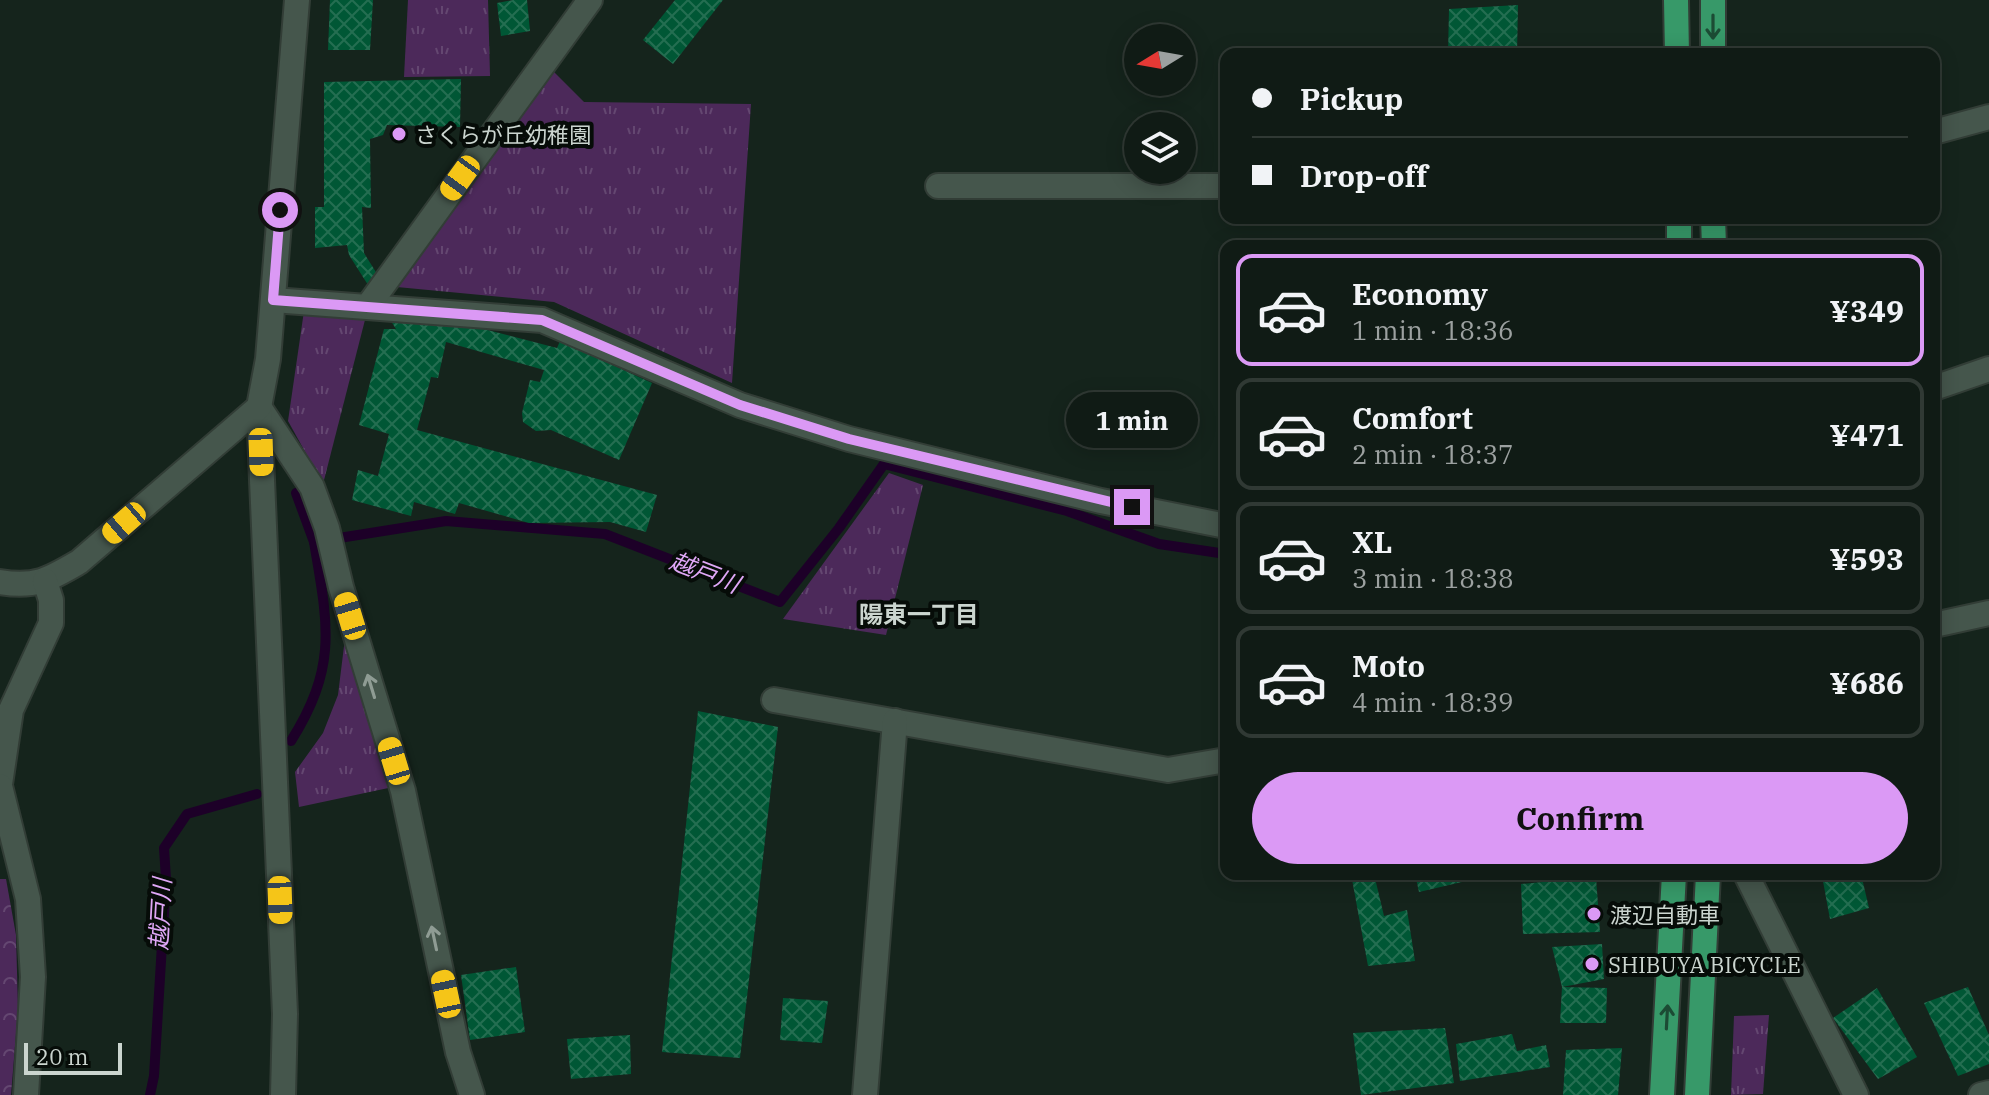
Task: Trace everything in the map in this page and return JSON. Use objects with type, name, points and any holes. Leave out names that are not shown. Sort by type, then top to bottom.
[{"type":"highway","points":[[1677,48],[1679,0]]},
{"type":"highway","points":[[1713,0],[1713,48]]},
{"type":"highway","points":[[1662,1095],[1674,880]]},
{"type":"highway","points":[[1697,1095],[1708,880]]},
{"type":"street","points":[[283,1095],[285,1014],[259,407],[268,359],[297,0]]},
{"type":"street","points":[[368,306],[590,0]]},
{"type":"street","points":[[1940,130],[1989,117]]},
{"type":"street","points":[[938,186],[1220,186]]},
{"type":"street","points":[[273,300],[542,320],[740,405],[849,439],[1101,501],[1220,525]]},
{"type":"street","points":[[1940,386],[1989,369]]},
{"type":"street","points":[[259,407],[312,487],[327,528],[336,569],[403,791],[458,1052],[472,1095]]},
{"type":"street","points":[[0,582],[45,581],[79,562],[259,407]]},
{"type":"street","points":[[26,1095],[33,977],[28,899],[0,785],[11,710],[51,623],[51,600],[45,581]]},
{"type":"street","points":[[1940,624],[1989,613]]},
{"type":"street","points":[[774,700],[1168,770],[1220,761]]},
{"type":"street","points":[[865,1095],[895,721]]},
{"type":"street","points":[[1749,880],[1856,1095]]},
{"type":"street","points":[[1981,1095],[1989,1093]]},
{"type":"green space","points":[[408,0],[488,0],[490,76],[404,77]]},
{"type":"green space","points":[[550,68],[584,102],[751,104],[732,383],[554,302],[397,287]]},
{"type":"green space","points":[[304,311],[367,312],[323,484],[288,421]]},
{"type":"green space","points":[[889,473],[923,485],[886,635],[783,619]]},
{"type":"green space","points":[[346,630],[393,787],[299,807],[295,772],[323,733],[338,695]]},
{"type":"green space","points":[[0,879],[6,879],[16,935],[18,1009],[11,1095],[0,1095]]},
{"type":"green space","points":[[1769,1015],[1763,1094],[1731,1095],[1734,1016]]},
{"type":"building","points":[[330,0],[373,0],[370,50],[328,50]]},
{"type":"building","points":[[527,0],[530,31],[501,36],[497,3]]},
{"type":"building","points":[[675,0],[723,0],[673,64],[643,40]]},
{"type":"building","points":[[1518,5],[1517,48],[1448,48],[1449,9]]},
{"type":"building","points":[[461,79],[460,127],[387,125],[383,135],[370,139],[371,208],[362,207],[364,253],[407,322],[464,324],[557,348],[560,341],[652,383],[619,460],[551,430],[536,431],[523,422],[522,413],[530,380],[540,382],[544,370],[446,342],[438,378],[431,377],[417,430],[657,495],[646,532],[610,522],[529,523],[459,503],[455,514],[414,502],[411,516],[352,500],[358,470],[378,476],[389,434],[359,425],[384,329],[396,329],[349,255],[347,245],[315,248],[315,207],[324,207],[324,82]]},
{"type":"building","points":[[698,711],[778,727],[740,1058],[662,1052]]},
{"type":"building","points":[[1352,880],[1375,880],[1384,916],[1407,910],[1415,961],[1368,966]]},
{"type":"building","points":[[1416,880],[1462,880],[1462,882],[1419,892]]},
{"type":"building","points":[[1596,880],[1600,932],[1523,934],[1521,884]]},
{"type":"building","points":[[1823,880],[1862,880],[1869,908],[1830,919]]},
{"type":"building","points":[[1602,944],[1604,979],[1562,987],[1552,947]]},
{"type":"building","points":[[516,967],[525,1032],[470,1040],[461,975]]},
{"type":"building","points":[[1562,987],[1607,988],[1606,1023],[1560,1023]]},
{"type":"building","points":[[1968,987],[1989,1035],[1989,1064],[1958,1076],[1924,1003]]},
{"type":"building","points":[[1877,988],[1917,1057],[1878,1079],[1833,1018]]},
{"type":"building","points":[[783,998],[828,1001],[822,1043],[780,1040]]},
{"type":"building","points":[[1445,1028],[1454,1083],[1361,1095],[1353,1033]]},
{"type":"building","points":[[1512,1034],[1517,1051],[1546,1045],[1550,1067],[1460,1081],[1456,1044]]},
{"type":"building","points":[[630,1035],[631,1074],[571,1079],[567,1039]]},
{"type":"building","points":[[1622,1048],[1618,1095],[1563,1095],[1566,1050]]},
{"type":"waterway","name":"越戸川","points":[[291,741],[306,714],[323,667],[325,622],[314,542],[446,521],[605,534],[780,602],[839,528],[884,464],[1067,511],[1159,544],[1220,553]]},
{"type":"waterway","points":[[296,493],[314,542]]},
{"type":"waterway","name":"越戸川","points":[[150,1095],[154,1076],[166,879],[164,848],[187,814],[257,794]]},
{"type":"place","name":"さくらが丘幼稚園","points":[[399,134]]},
{"type":"place","name":"渡辺自動車","points":[[1594,914]]},
{"type":"place","name":"SHIBUYA BICYCLE","points":[[1592,964]]},
{"type":"district","name":"陽東一丁目","points":[[919,614]]},
{"type":"route","points":[[280,210],[273,300],[542,320],[740,405],[849,439],[1132,507]]}]
